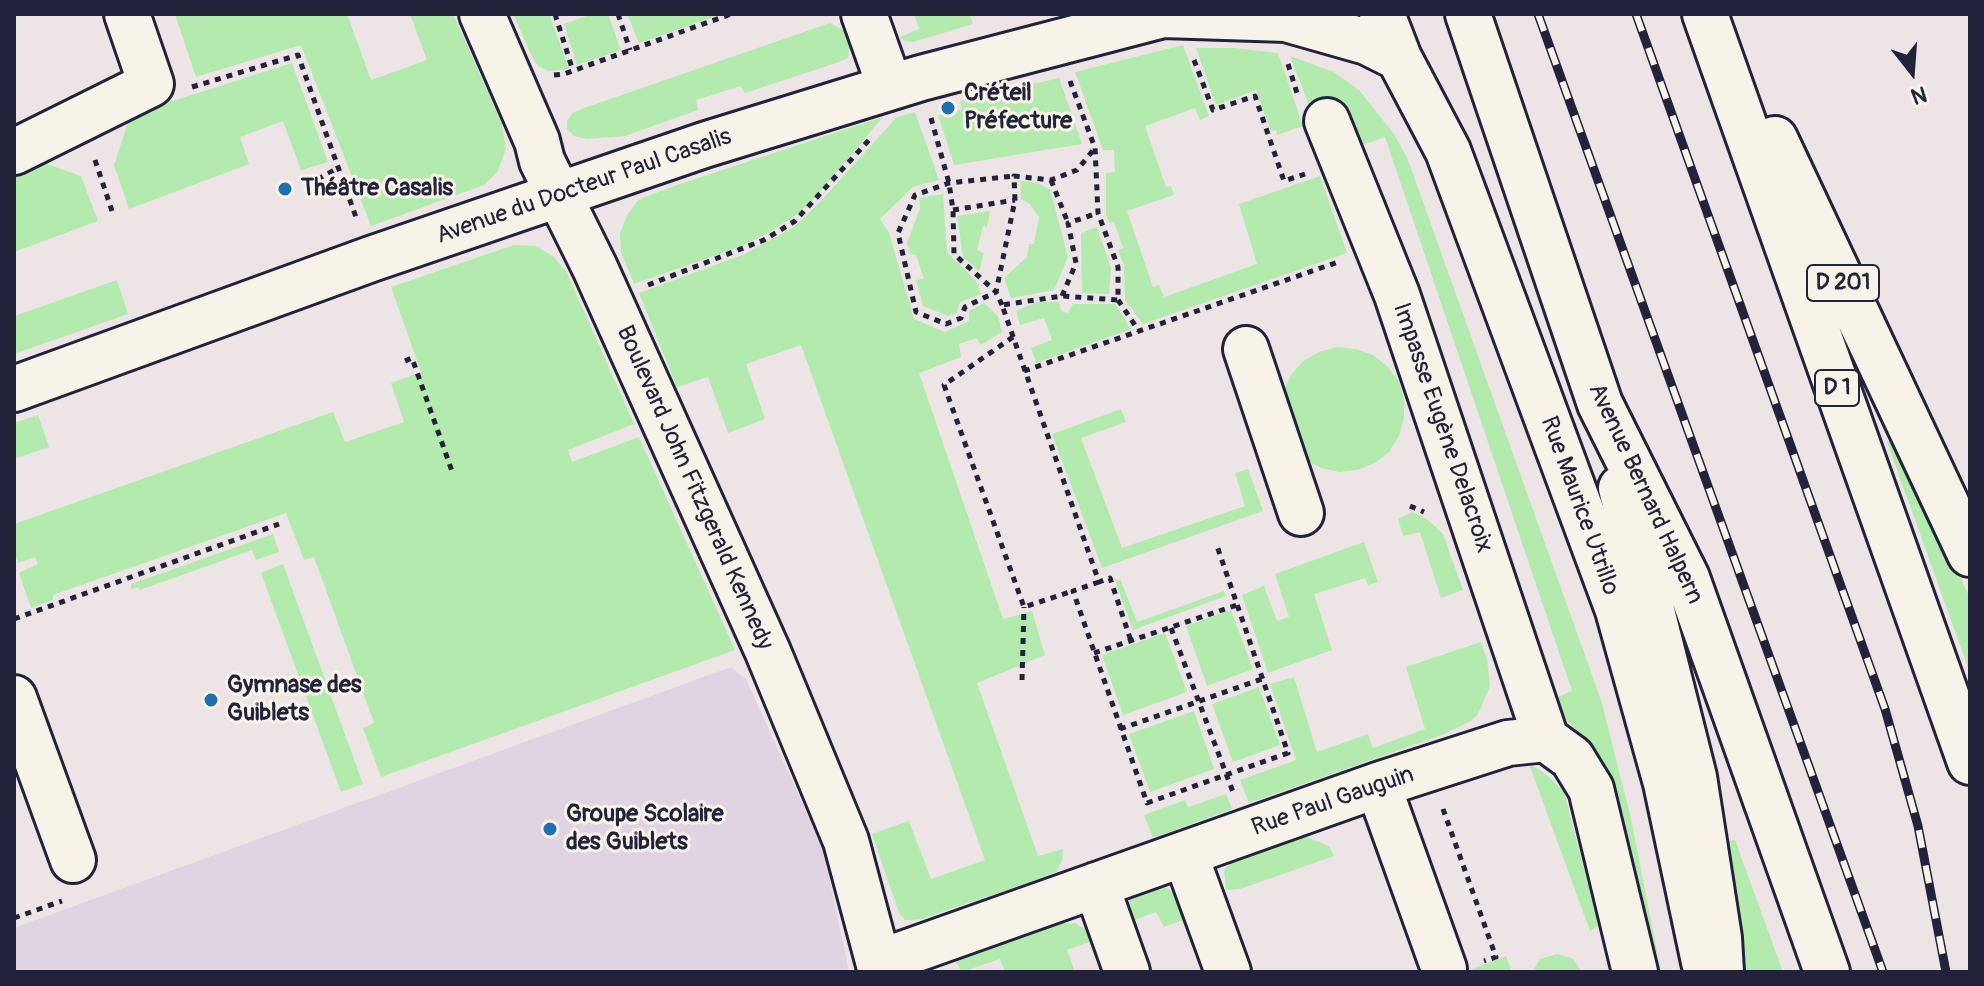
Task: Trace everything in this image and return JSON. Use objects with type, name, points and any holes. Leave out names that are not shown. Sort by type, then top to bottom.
[{"type":"main road","points":[[14,152],[151,84],[127,14]]},
{"type":"main road","name":"Boulevard John Fitzgerald Kennedy","points":[[482,14],[537,141],[542,161],[768,652],[846,841],[881,967]]},
{"type":"main road","points":[[864,14],[908,96]]},
{"type":"main road","points":[[1354,14],[1399,58]]},
{"type":"main road","points":[[1382,14],[1399,58]]},
{"type":"main road","name":"Avenue Bernard Halpern","points":[[1468,14],[1600,404],[1687,578],[1827,972]]},
{"type":"main road","name":"D 1","points":[[1705,14],[1970,762]]},
{"type":"main road","name":"D 201","points":[[1714,14],[1970,554]]},
{"type":"main road","name":"Avenue du Docteur Paul Casalis","points":[[14,389],[385,255],[704,145],[908,96],[1164,15],[1286,19],[1367,42],[1399,58]]},
{"type":"main road","name":"Rue Maurice Utrillo","points":[[1399,58],[1448,151],[1618,610],[1666,783],[1706,972]]},
{"type":"main road","name":"Impasse Eugène Delacroix","points":[[1327,121],[1397,295],[1546,739]]},
{"type":"main road","points":[[1246,349],[1301,513]]},
{"type":"main road","points":[[1600,404],[1694,777],[1719,938],[1721,972]]},
{"type":"main road","points":[[14,698],[73,860]]},
{"type":"main road","points":[[1546,739],[1572,758],[1591,789],[1622,960]]},
{"type":"main road","name":"Rue Paul Gauguin","points":[[881,967],[1096,885],[1378,785],[1508,743],[1546,739]]},
{"type":"main road","points":[[1378,785],[1463,966]]},
{"type":"main road","points":[[1185,854],[1228,972]]},
{"type":"main road","points":[[1096,885],[1127,972]]},
{"type":"path","points":[[555,14],[573,71]]},
{"type":"path","points":[[618,14],[630,50]]},
{"type":"path","points":[[548,75],[573,71],[731,14]]},
{"type":"path","points":[[1192,54],[1213,110],[1255,96],[1284,181],[1310,172]]},
{"type":"path","points":[[151,84],[157,98],[298,55],[358,223]]},
{"type":"path","points":[[1286,56],[1307,124],[1327,121]]},
{"type":"path","points":[[1066,70],[1095,148],[1098,213],[1118,267],[1118,300],[1139,331]]},
{"type":"path","points":[[908,96],[949,183],[954,254],[996,292],[1002,305],[1099,582]]},
{"type":"path","points":[[647,285],[764,240],[795,221],[873,134]]},
{"type":"path","points":[[996,292],[965,307],[961,318],[946,324],[916,312],[898,233],[915,195],[949,183],[1014,176],[1051,180],[1077,170],[1095,148]]},
{"type":"path","points":[[307,185],[338,168]]},
{"type":"path","points":[[996,292],[1015,200],[1014,176]]},
{"type":"path","points":[[1051,180],[1068,223],[1076,263],[1062,296]]},
{"type":"path","points":[[953,210],[1015,200]]},
{"type":"path","points":[[1068,223],[1098,213]]},
{"type":"path","points":[[1024,371],[1342,261]]},
{"type":"path","points":[[1002,305],[1062,296],[1118,300]]},
{"type":"path","points":[[1013,337],[944,385],[1024,607],[1022,680]]},
{"type":"path","points":[[405,361],[412,358],[453,474]]},
{"type":"path","points":[[1410,506],[1436,518]]},
{"type":"path","points":[[14,619],[279,524]]},
{"type":"path","points":[[1073,591],[1147,803],[1288,753],[1216,543]]},
{"type":"path","points":[[1024,607],[1110,578],[1131,641]]},
{"type":"path","points":[[1094,653],[1237,605]]},
{"type":"path","points":[[1171,628],[1236,799]]},
{"type":"path","points":[[1120,729],[1262,679]]},
{"type":"path","points":[[1441,804],[1496,957],[1463,966]]},
{"type":"shaded area","name":"Groupe Scolaire des Guiblets","points":[[731,667],[746,679],[823,849],[849,972],[14,972],[14,928]]},
{"type":"green space","points":[[175,14],[347,14],[371,80],[427,60],[410,14],[453,14],[502,124],[506,149],[498,171],[484,185],[371,226],[301,45],[196,77]]},
{"type":"green space","points":[[513,14],[549,14],[569,69],[548,71],[539,67]]},
{"type":"green space","points":[[592,14],[608,14],[621,50],[577,65],[564,24]]},
{"type":"green space","points":[[627,14],[722,14],[639,43]]},
{"type":"green space","points":[[914,14],[969,14],[973,24],[913,42],[905,41],[900,37],[919,29]]},
{"type":"green space","points":[[830,23],[843,30],[848,38],[848,58],[839,62],[745,93],[741,86],[696,100],[698,110],[625,136],[587,139],[574,136],[567,129],[572,113],[584,108]]},
{"type":"green space","points":[[1183,45],[1209,116],[1200,120],[1195,108],[1145,126],[1166,187],[1171,186],[1174,195],[1127,211],[1153,287],[1159,285],[1164,297],[1257,264],[1239,204],[1320,176],[1347,253],[1143,324],[1125,300],[1124,265],[1118,250],[1123,248],[1114,222],[1109,223],[1106,215],[1106,173],[1115,172],[1114,150],[1103,150],[1075,72]]},
{"type":"green space","points":[[1196,48],[1278,53],[1303,126],[1277,135],[1276,130],[1271,131],[1256,90],[1216,105]]},
{"type":"green space","points":[[1290,56],[1334,72],[1359,90],[1394,134],[1408,160],[1601,700],[1631,818],[1661,972],[1654,972],[1609,771],[1594,749],[1559,712],[1553,699],[1572,691],[1385,137],[1354,148],[1313,116]]},
{"type":"green space","points":[[292,63],[328,162],[301,170],[283,121],[240,137],[249,164],[129,209],[114,165],[129,119],[157,106]]},
{"type":"green space","points":[[1059,78],[1082,144],[954,165],[938,115],[962,109],[960,101]]},
{"type":"green space","points":[[915,112],[939,180],[913,187],[880,219],[889,233],[914,319],[945,332],[969,321],[969,311],[984,303],[998,316],[1002,332],[980,345],[977,338],[959,344],[961,357],[919,373],[1003,619],[1032,611],[1045,655],[977,683],[1038,856],[1063,849],[1057,871],[1042,878],[921,919],[905,920],[899,913],[872,834],[909,821],[931,879],[985,860],[801,345],[746,364],[765,419],[728,433],[708,377],[677,387],[639,293],[745,254],[794,227],[897,117]]},
{"type":"green space","points":[[883,117],[812,201],[792,218],[742,246],[634,284],[621,252],[620,234],[627,215],[638,200]]},
{"type":"green space","points":[[41,162],[81,176],[98,221],[14,252],[14,177]]},
{"type":"green space","points":[[1020,181],[1034,182],[1050,189],[1068,257],[1054,290],[1011,298],[1004,278],[1027,257],[1029,244],[1034,244],[1039,217],[1030,204],[1021,199]]},
{"type":"green space","points":[[943,194],[947,252],[976,281],[981,294],[960,302],[957,313],[948,316],[923,306],[916,280],[924,279],[916,255],[910,254],[907,243],[920,208],[919,198]]},
{"type":"green space","points":[[990,211],[977,250],[984,253],[979,271],[963,257],[957,216]]},
{"type":"green space","points":[[1097,227],[1111,268],[1109,294],[1082,293],[1081,233]]},
{"type":"green space","points":[[514,245],[536,246],[554,257],[567,273],[634,424],[568,450],[572,462],[639,437],[735,650],[381,777],[363,728],[374,723],[314,557],[304,560],[286,513],[53,595],[53,600],[31,608],[19,573],[38,564],[35,557],[18,563],[14,550],[14,524],[333,412],[345,442],[404,422],[391,383],[421,372],[391,287]]},
{"type":"green space","points":[[117,280],[128,314],[14,354],[14,316]]},
{"type":"green space","points":[[1037,302],[1059,302],[1061,311],[1068,313],[1073,304],[1115,304],[1131,329],[1036,363],[1031,348],[1052,340],[1044,318],[1020,325],[1016,311]]},
{"type":"green space","points":[[1337,347],[1373,355],[1388,367],[1399,382],[1404,399],[1404,418],[1399,436],[1389,452],[1375,463],[1357,470],[1339,472],[1321,468],[1304,459],[1283,392],[1291,375],[1303,361]]},
{"type":"green space","points":[[1121,409],[1126,422],[1081,438],[1122,548],[1245,506],[1235,473],[1248,469],[1263,511],[1102,568],[1052,434]]},
{"type":"green space","points":[[38,415],[49,447],[14,459],[14,423]]},
{"type":"green space","points":[[1895,437],[1970,598],[1970,673],[1887,442]]},
{"type":"green space","points":[[1412,512],[1427,519],[1443,534],[1463,590],[1441,598],[1420,532],[1403,536],[1398,519]]},
{"type":"green space","points":[[273,534],[279,552],[256,560],[252,550],[140,590],[138,587],[131,589],[131,584]]},
{"type":"green space","points":[[1364,542],[1378,582],[1368,585],[1365,578],[1314,594],[1332,650],[1268,673],[1242,595],[1264,586],[1277,621],[1289,617],[1275,574]]},
{"type":"green space","points":[[283,564],[363,784],[341,792],[261,573]]},
{"type":"green space","points":[[1120,579],[1137,622],[1224,591],[1226,596],[1133,630],[1115,580]]},
{"type":"green space","points":[[1231,610],[1253,669],[1207,686],[1186,626]]},
{"type":"green space","points":[[1165,633],[1187,692],[1123,715],[1102,655]]},
{"type":"green space","points":[[1481,642],[1487,659],[1490,686],[1478,714],[1471,721],[1442,735],[1249,803],[1240,780],[1296,760],[1270,684],[1294,677],[1317,752],[1368,734],[1373,748],[1425,729],[1406,667]]},
{"type":"green space","points":[[1259,687],[1280,745],[1233,762],[1212,704]]},
{"type":"green space","points":[[1194,711],[1214,769],[1150,792],[1129,734]]},
{"type":"green space","points":[[1529,764],[1546,774],[1564,792],[1597,919],[1598,926],[1590,931]]},
{"type":"green space","points":[[1226,794],[1232,809],[1153,838],[1144,815],[1185,800],[1188,807]]},
{"type":"green space","points":[[1304,836],[1329,846],[1334,856],[1240,889],[1226,890],[1224,869],[1232,863]]},
{"type":"green space","points":[[1735,840],[1783,972],[1741,972],[1727,841]]},
{"type":"green space","points":[[1158,885],[1169,889],[1191,917],[1164,927],[1156,912],[1129,922],[1128,902],[1132,893]]},
{"type":"green space","points":[[1075,923],[1087,930],[1092,941],[1067,950],[1075,972],[1005,972],[1000,959],[962,972],[955,960],[1059,924]]},
{"type":"green space","points":[[1557,954],[1572,958],[1582,972],[1532,972],[1540,959]]},
{"type":"green space","points":[[1506,956],[1512,972],[1464,972]]},
{"type":"railway","points":[[1538,14],[1883,972]]},
{"type":"railway","points":[[1636,14],[1885,709],[1918,826],[1946,972]]},
{"type":"place","name":"Créteil Préfecture","points":[[948,108]]},
{"type":"place","name":"Théâtre Casalis","points":[[285,189]]},
{"type":"place","name":"Gymnase des Guiblets","points":[[211,700]]},
{"type":"place","name":"Groupe Scolaire des Guiblets","points":[[550,829]]}]
